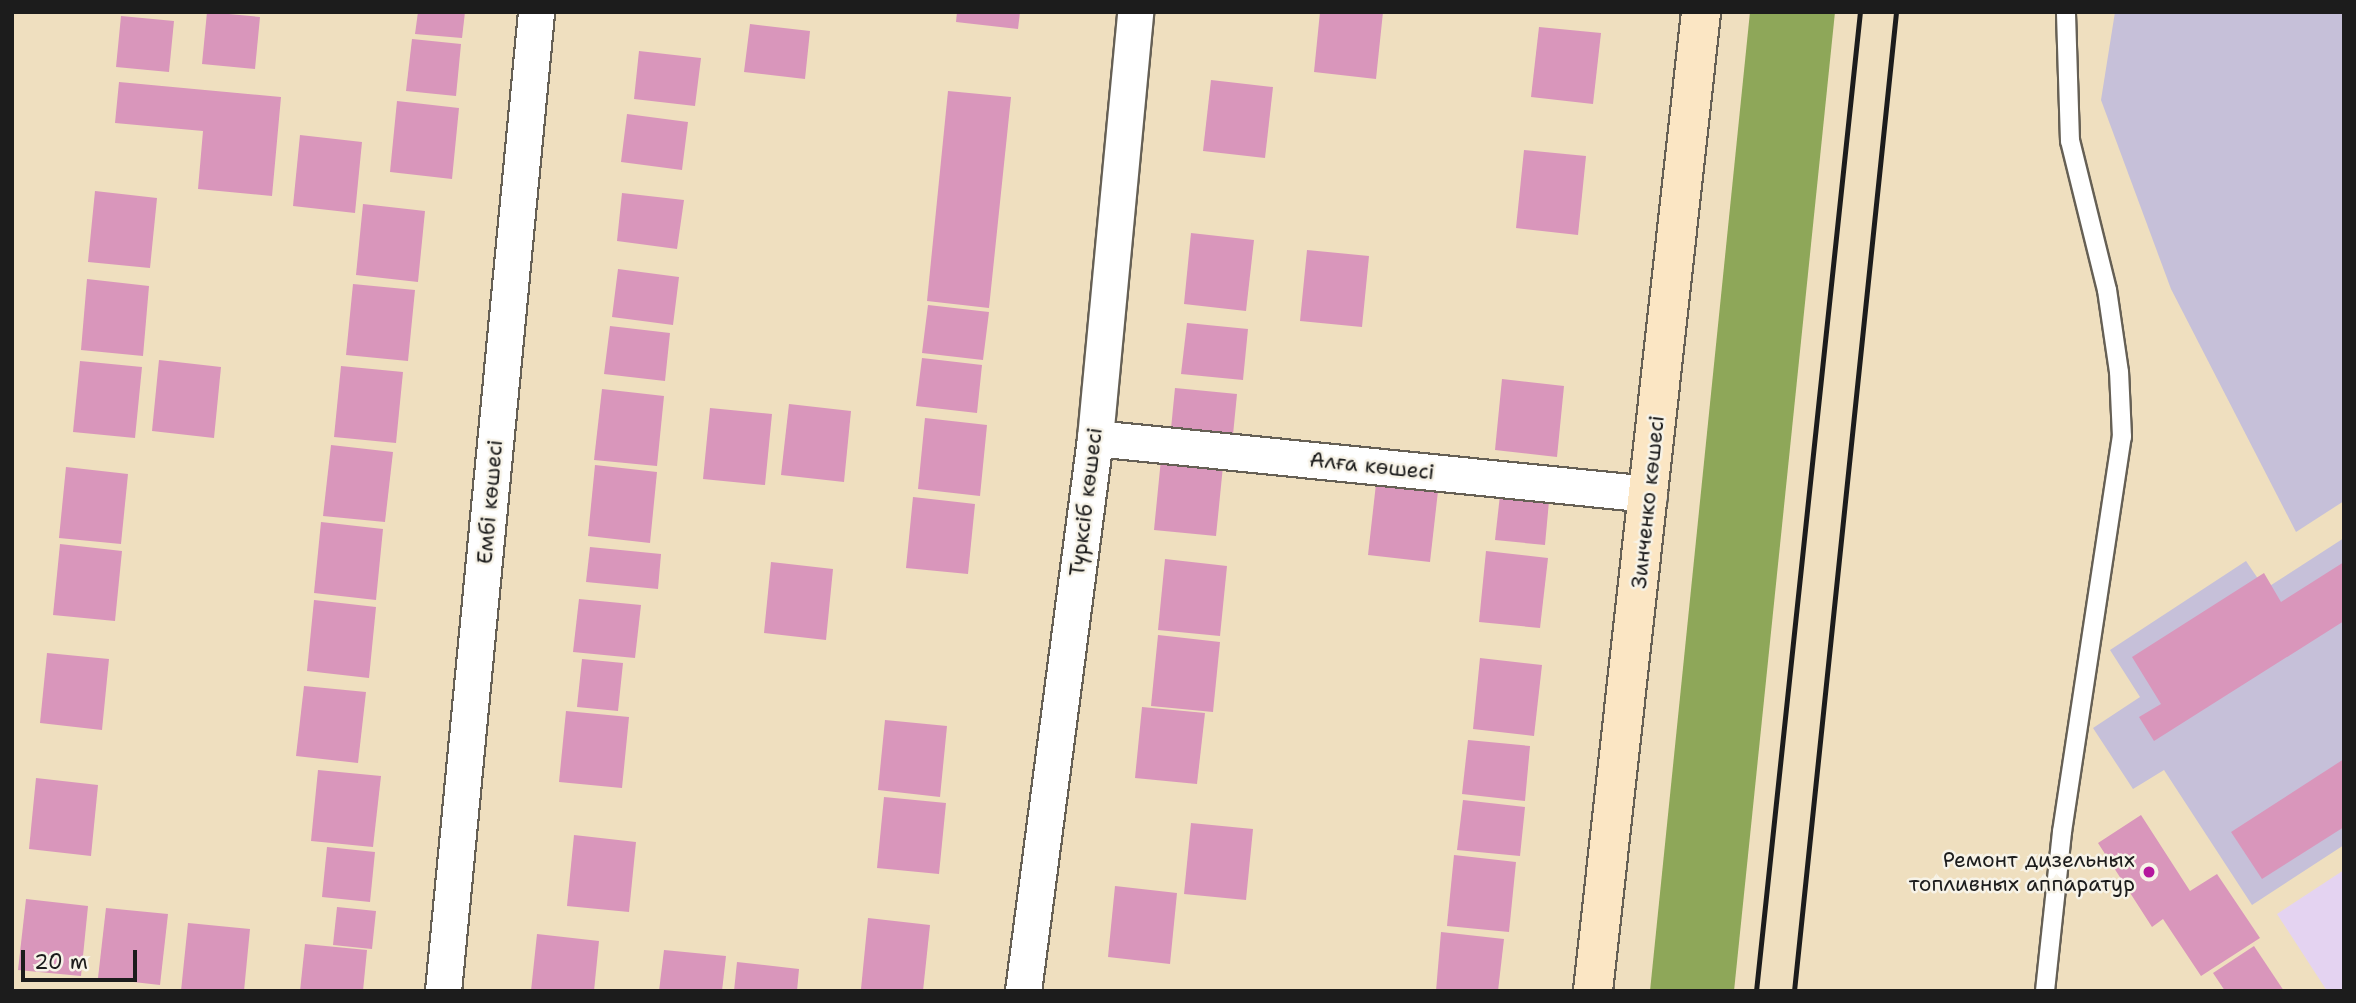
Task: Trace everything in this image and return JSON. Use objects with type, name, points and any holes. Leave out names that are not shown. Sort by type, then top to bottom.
[{"type":"street","name":"Ембі көшесі","points":[[443,991],[536,12]]},
{"type":"street","name":"Түрксіб көшесі","points":[[1023,991],[1095,438],[1135,12]]},
{"type":"street","name":"Зинченко көшесі","points":[[1593,991],[1701,12]]},
{"type":"street","name":"Алға көшесі","points":[[1095,438],[1649,494]]},
{"type":"lane","points":[[2045,991],[2062,832],[2122,437],[2119,372],[2107,290],[2070,141],[2066,12]]},
{"type":"shaded area","points":[[2115,12],[2344,12],[2344,501],[2296,532],[2171,289],[2101,100]]},
{"type":"shaded area","points":[[2344,538],[2344,845],[2252,905],[2164,770],[2133,789],[2093,728],[2140,697],[2110,650],[2246,561],[2265,589]]},
{"type":"shaded area","points":[[2344,870],[2344,991],[2327,991],[2277,914]]},
{"type":"green space","points":[[1750,12],[1835,12],[1734,991],[1650,991]]},
{"type":"building","points":[[207,12],[260,17],[255,69],[202,64]]},
{"type":"building","points":[[418,12],[465,12],[462,38],[415,34]]},
{"type":"building","points":[[957,12],[1020,12],[1018,29],[956,22]]},
{"type":"building","points":[[1320,12],[1383,12],[1376,79],[1314,72]]},
{"type":"building","points":[[121,16],[174,21],[169,72],[116,67]]},
{"type":"building","points":[[750,24],[810,31],[805,79],[744,72]]},
{"type":"building","points":[[1539,27],[1601,33],[1593,104],[1531,97]]},
{"type":"building","points":[[412,39],[461,44],[456,96],[406,91]]},
{"type":"building","points":[[639,51],[701,58],[695,106],[634,99]]},
{"type":"building","points":[[1211,80],[1273,87],[1265,158],[1203,151]]},
{"type":"building","points":[[119,82],[281,97],[272,196],[198,189],[203,131],[115,123]]},
{"type":"building","points":[[948,91],[1011,97],[989,308],[927,301]]},
{"type":"building","points":[[397,101],[459,108],[452,179],[390,172]]},
{"type":"building","points":[[627,114],[688,122],[682,170],[621,162]]},
{"type":"building","points":[[300,135],[362,142],[355,213],[293,206]]},
{"type":"building","points":[[1524,150],[1586,156],[1578,235],[1516,228]]},
{"type":"building","points":[[95,191],[157,198],[150,268],[88,262]]},
{"type":"building","points":[[622,193],[684,200],[677,249],[617,241]]},
{"type":"building","points":[[363,204],[425,211],[418,282],[356,275]]},
{"type":"building","points":[[1191,233],[1254,240],[1246,311],[1184,304]]},
{"type":"building","points":[[1307,250],[1369,256],[1362,327],[1300,321]]},
{"type":"building","points":[[618,269],[679,277],[673,325],[612,317]]},
{"type":"building","points":[[87,279],[149,286],[143,356],[81,350]]},
{"type":"building","points":[[353,284],[415,290],[408,361],[346,355]]},
{"type":"building","points":[[928,305],[989,312],[983,360],[922,353]]},
{"type":"building","points":[[1187,323],[1248,329],[1243,380],[1181,374]]},
{"type":"building","points":[[610,326],[670,333],[665,381],[604,374]]},
{"type":"building","points":[[922,358],[982,365],[977,413],[916,406]]},
{"type":"building","points":[[159,360],[221,367],[214,438],[152,431]]},
{"type":"building","points":[[80,361],[142,367],[135,438],[73,432]]},
{"type":"building","points":[[341,366],[403,372],[396,443],[334,437]]},
{"type":"building","points":[[1502,379],[1564,386],[1557,457],[1495,450]]},
{"type":"building","points":[[1175,388],[1237,394],[1232,445],[1170,439]]},
{"type":"building","points":[[602,389],[664,396],[657,466],[594,460]]},
{"type":"building","points":[[789,404],[851,411],[844,482],[781,475]]},
{"type":"building","points":[[710,408],[772,414],[765,485],[703,479]]},
{"type":"building","points":[[925,418],[987,425],[980,496],[918,489]]},
{"type":"building","points":[[331,445],[393,452],[385,522],[323,516]]},
{"type":"building","points":[[1161,459],[1223,466],[1216,536],[1154,530]]},
{"type":"building","points":[[595,465],[657,472],[650,543],[588,536]]},
{"type":"building","points":[[66,467],[128,474],[121,544],[59,538]]},
{"type":"building","points":[[1376,484],[1438,491],[1430,562],[1368,555]]},
{"type":"building","points":[[1500,495],[1549,501],[1545,545],[1495,540]]},
{"type":"building","points":[[913,497],[975,504],[968,574],[906,568]]},
{"type":"building","points":[[321,522],[383,529],[376,600],[314,593]]},
{"type":"building","points":[[60,544],[122,551],[115,621],[53,615]]},
{"type":"building","points":[[590,547],[661,554],[658,589],[586,582]]},
{"type":"building","points":[[1486,551],[1548,558],[1540,628],[1479,622]]},
{"type":"building","points":[[1165,559],[1227,566],[1220,636],[1158,630]]},
{"type":"building","points":[[771,562],[833,569],[826,640],[764,633]]},
{"type":"building","points":[[2344,562],[2344,621],[2154,741],[2139,717],[2161,704],[2132,657],[2264,573],[2281,602]]},
{"type":"building","points":[[579,599],[641,605],[635,658],[573,652]]},
{"type":"building","points":[[314,600],[376,607],[369,678],[307,671]]},
{"type":"building","points":[[1158,635],[1220,642],[1213,712],[1151,706]]},
{"type":"building","points":[[47,653],[109,659],[102,730],[40,723]]},
{"type":"building","points":[[1480,658],[1542,665],[1534,736],[1473,729]]},
{"type":"building","points":[[582,659],[623,663],[618,711],[577,707]]},
{"type":"building","points":[[304,686],[366,692],[358,763],[296,756]]},
{"type":"building","points":[[1142,707],[1205,713],[1197,784],[1135,778]]},
{"type":"building","points":[[566,711],[629,717],[622,788],[559,782]]},
{"type":"building","points":[[885,720],[947,726],[940,797],[878,790]]},
{"type":"building","points":[[1468,740],[1530,746],[1525,801],[1462,794]]},
{"type":"building","points":[[2344,759],[2344,827],[2262,879],[2231,832]]},
{"type":"building","points":[[318,770],[381,776],[373,847],[311,841]]},
{"type":"building","points":[[36,778],[98,785],[91,856],[29,849]]},
{"type":"building","points":[[884,797],[946,803],[939,874],[877,868]]},
{"type":"building","points":[[1463,800],[1525,807],[1520,856],[1457,850]]},
{"type":"building","points":[[2141,815],[2190,891],[2217,874],[2260,938],[2201,976],[2163,919],[2152,927],[2098,843]]},
{"type":"building","points":[[1191,823],[1253,829],[1246,900],[1184,894]]},
{"type":"building","points":[[574,835],[636,842],[629,912],[567,906]]},
{"type":"building","points":[[327,847],[375,852],[370,902],[322,897]]},
{"type":"building","points":[[1454,855],[1516,862],[1509,932],[1447,926]]},
{"type":"building","points":[[1115,886],[1177,893],[1170,964],[1108,957]]},
{"type":"building","points":[[26,899],[88,906],[81,976],[18,970]]},
{"type":"building","points":[[337,907],[376,911],[372,949],[333,945]]},
{"type":"building","points":[[106,908],[168,914],[160,985],[98,978]]},
{"type":"building","points":[[868,918],[930,925],[923,991],[861,989]]},
{"type":"building","points":[[188,923],[250,929],[244,991],[181,991]]},
{"type":"building","points":[[1441,932],[1504,939],[1498,991],[1436,991]]},
{"type":"building","points":[[537,934],[599,941],[594,991],[531,991]]},
{"type":"building","points":[[305,944],[367,950],[363,991],[300,991]]},
{"type":"building","points":[[2254,946],[2284,991],[2225,991],[2213,973]]},
{"type":"building","points":[[664,950],[726,956],[722,991],[659,991]]},
{"type":"building","points":[[737,962],[799,969],[797,991],[734,991]]},
{"type":"railway","points":[[1756,991],[1860,12]]},
{"type":"railway","points":[[1794,991],[1896,12]]},
{"type":"place","name":"Ремонт дизельных топливных аппаратур","points":[[2149,872]]}]
